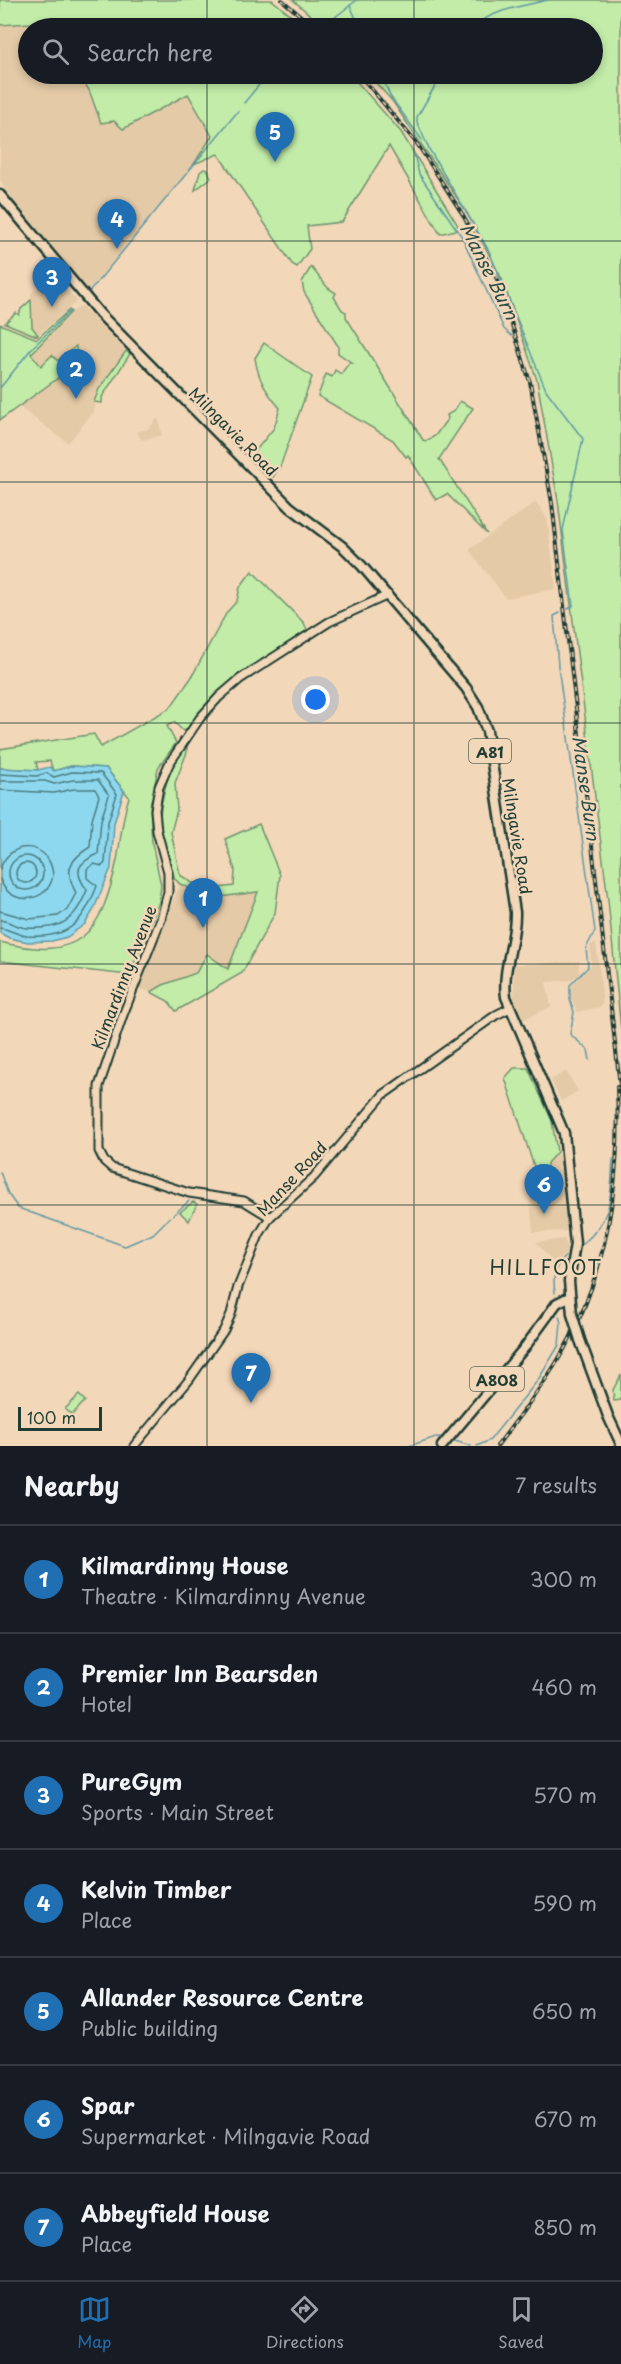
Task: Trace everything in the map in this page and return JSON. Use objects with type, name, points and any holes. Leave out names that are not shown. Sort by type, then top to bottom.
[{"type":"main road","name":"Milngavie Road","points":[[0,195],[86,300],[179,397],[290,507],[343,548],[388,595],[474,699],[487,731],[514,912],[514,932],[504,986],[510,1008],[564,1133],[574,1244],[569,1281],[571,1312],[608,1416],[621,1444]]},
{"type":"main road","name":"A808","points":[[442,1446],[525,1347],[557,1303],[569,1297]]},
{"type":"main road","points":[[552,1312],[560,1309],[571,1312]]},
{"type":"street","name":"Kilmardinny Avenue","points":[[270,1217],[244,1201],[189,1193],[112,1168],[104,1161],[99,1151],[99,1086],[166,902],[168,872],[157,831],[155,810],[159,787],[169,764],[200,718],[240,679],[329,622],[388,595]]},
{"type":"street","name":"Manse Road","points":[[134,1446],[189,1380],[224,1330],[259,1235],[270,1217],[314,1178],[383,1095],[496,1015],[510,1008]]},
{"type":"shaded area","points":[[18,24],[18,84],[85,84],[101,122],[114,121],[124,129],[188,94],[212,136],[194,164],[89,290],[64,265],[8,197],[0,179],[0,25]]},
{"type":"shaded area","points":[[53,274],[77,301],[38,335],[32,327],[31,293]]},
{"type":"shaded area","points":[[82,306],[126,351],[99,389],[94,401],[94,411],[68,443],[18,406],[69,371],[74,364],[76,347],[58,362],[40,366],[31,353],[71,312]]},
{"type":"shaded area","points":[[158,418],[162,435],[142,440],[137,432],[148,429]]},
{"type":"shaded area","points":[[536,502],[547,518],[556,589],[506,598],[469,550]]},
{"type":"shaded area","points":[[180,884],[212,898],[258,891],[228,969],[196,973],[151,992],[138,988]]},
{"type":"shaded area","points":[[596,943],[603,1003],[600,1007],[577,1012],[571,997],[572,985],[591,965],[590,945]]},
{"type":"shaded area","points":[[579,961],[579,974],[572,980],[546,982],[551,1007],[522,1020],[514,998],[514,965]]},
{"type":"shaded area","points":[[566,1071],[578,1091],[561,1101],[551,1080]]},
{"type":"shaded area","points":[[562,1154],[567,1231],[533,1232],[530,1200],[549,1197],[545,1158]]},
{"type":"shaded area","points":[[565,1239],[566,1256],[555,1264],[536,1242]]},
{"type":"green space","points":[[0,0],[272,0],[294,18],[18,18],[18,24],[0,25]]},
{"type":"green space","points":[[293,0],[621,0],[621,1030],[608,900],[558,501],[537,380],[502,279],[467,213],[393,102],[377,84],[603,84],[603,18],[314,18]]},
{"type":"green space","points":[[85,84],[359,84],[401,132],[460,229],[440,234],[389,146],[342,222],[307,226],[310,249],[297,267],[292,264],[218,154],[194,164],[212,136],[188,94],[123,129],[114,121],[101,123]]},
{"type":"green space","points":[[204,169],[208,170],[211,178],[195,190],[200,172]]},
{"type":"green space","points":[[311,267],[328,288],[336,293],[334,297],[342,310],[346,312],[346,317],[423,440],[426,441],[435,436],[448,418],[447,415],[454,411],[460,401],[473,408],[439,459],[487,534],[447,494],[436,500],[408,455],[406,457],[393,440],[318,396],[326,374],[332,377],[335,370],[341,374],[349,363],[352,363],[338,353],[338,346],[304,292],[302,282]]},
{"type":"green space","points":[[31,300],[32,327],[37,336],[5,323],[16,313],[19,315],[21,309]]},
{"type":"green space","points":[[69,310],[71,312],[31,354],[41,366],[52,355],[58,361],[76,346],[73,364],[69,370],[0,420],[0,324],[37,339]]},
{"type":"green space","points":[[264,343],[312,377],[280,467],[273,477],[252,455],[274,428],[280,408],[263,385],[256,366],[255,358]]},
{"type":"green space","points":[[126,351],[130,354],[102,397],[102,403],[94,402],[99,389]]},
{"type":"green space","points":[[252,571],[304,623],[307,630],[212,699],[184,732],[174,722],[167,726],[176,743],[158,768],[150,807],[152,843],[161,885],[159,902],[129,975],[0,961],[0,942],[49,948],[68,945],[82,937],[94,925],[111,886],[129,797],[106,768],[71,766],[53,771],[50,761],[36,762],[38,770],[0,768],[0,749],[94,734],[101,747],[170,708],[191,678],[227,612],[237,601],[240,587]]},
{"type":"green space","points":[[187,746],[187,752],[175,783],[177,810],[171,832],[180,875],[203,890],[234,886],[235,870],[225,839],[259,824],[280,875],[275,913],[242,973],[176,1011],[168,1001],[151,992],[196,973],[207,954],[228,969],[258,892],[212,898],[180,884],[175,879],[162,838],[160,816],[167,782],[175,760]]},
{"type":"green space","points":[[514,1068],[528,1068],[552,1121],[557,1152],[547,1163],[547,1181],[540,1185],[505,1078]]},
{"type":"green space","points":[[193,1202],[197,1204],[189,1221],[180,1212]]},
{"type":"green space","points":[[621,1375],[621,1400],[614,1401],[613,1390]]},
{"type":"green space","points":[[79,1395],[85,1401],[72,1415],[65,1409]]},
{"type":"water","points":[[71,766],[106,768],[124,791],[114,823],[111,868],[85,924],[67,937],[52,941],[28,942],[9,938],[0,933],[0,768],[38,770],[50,767],[54,771]]},
{"type":"waterway","points":[[334,18],[357,0]]},
{"type":"waterway","points":[[486,18],[548,0]]},
{"type":"waterway","name":"Manse Burn","points":[[350,5],[356,18]]},
{"type":"waterway","points":[[244,103],[260,84]]},
{"type":"waterway","name":"Manse Burn","points":[[385,84],[390,96],[422,140]]},
{"type":"waterway","name":"Manse Burn","points":[[436,84],[417,117],[417,122],[429,149],[489,251],[546,390],[583,439],[563,530],[573,606],[568,609]]},
{"type":"waterway","points":[[90,291],[238,111]]},
{"type":"waterway","name":"Manse Burn","points":[[414,154],[419,174],[462,237],[504,329],[512,336]]},
{"type":"waterway","points":[[0,388],[32,348],[70,311]]},
{"type":"waterway","name":"Manse Burn","points":[[560,613],[554,616],[558,666],[595,931],[586,948],[588,967],[570,985],[570,1000],[574,1012],[570,1034],[588,1050],[590,1060]]},
{"type":"waterway","name":"Manse Burn","points":[[583,1244],[600,1225],[605,1215],[610,1195],[613,1159]]},
{"type":"waterway","points":[[0,1172],[8,1194],[18,1208],[125,1246],[153,1234],[170,1217]]},
{"type":"waterway","points":[[173,1215],[189,1201]]},
{"type":"waterway","name":"Manse Burn","points":[[555,1293],[555,1274],[558,1265],[565,1257]]},
{"type":"waterway","name":"Manse Burn","points":[[477,1446],[490,1440],[538,1380],[559,1345],[561,1323],[559,1316]]},
{"type":"waterway","name":"Manse Burn","points":[[409,1446],[441,1437]]},
{"type":"waterway","name":"Manse Burn","points":[[455,1441],[471,1446]]},
{"type":"railway","points":[[282,0],[303,18]]},
{"type":"railway","points":[[367,84],[418,145],[463,215],[498,281],[530,382],[552,503],[621,1094]]},
{"type":"railway","points":[[497,1446],[558,1360],[575,1329],[588,1296],[599,1262],[613,1193],[618,1122],[617,1087]]},
{"type":"place","name":"Allander Resource Centre","points":[[275,162]]},
{"type":"place","name":"Kelvin Timber","points":[[117,249]]},
{"type":"place","name":"PureGym","points":[[52,307]]},
{"type":"place","name":"Premier Inn Bearsden","points":[[76,399]]},
{"type":"place","name":"Kilmardinny House","points":[[203,928]]},
{"type":"place","name":"Spar","points":[[544,1214]]},
{"type":"place","name":"Abbeyfield House","points":[[251,1403]]},
{"type":"district","name":"HILLFOOT","points":[[546,1267]]}]
